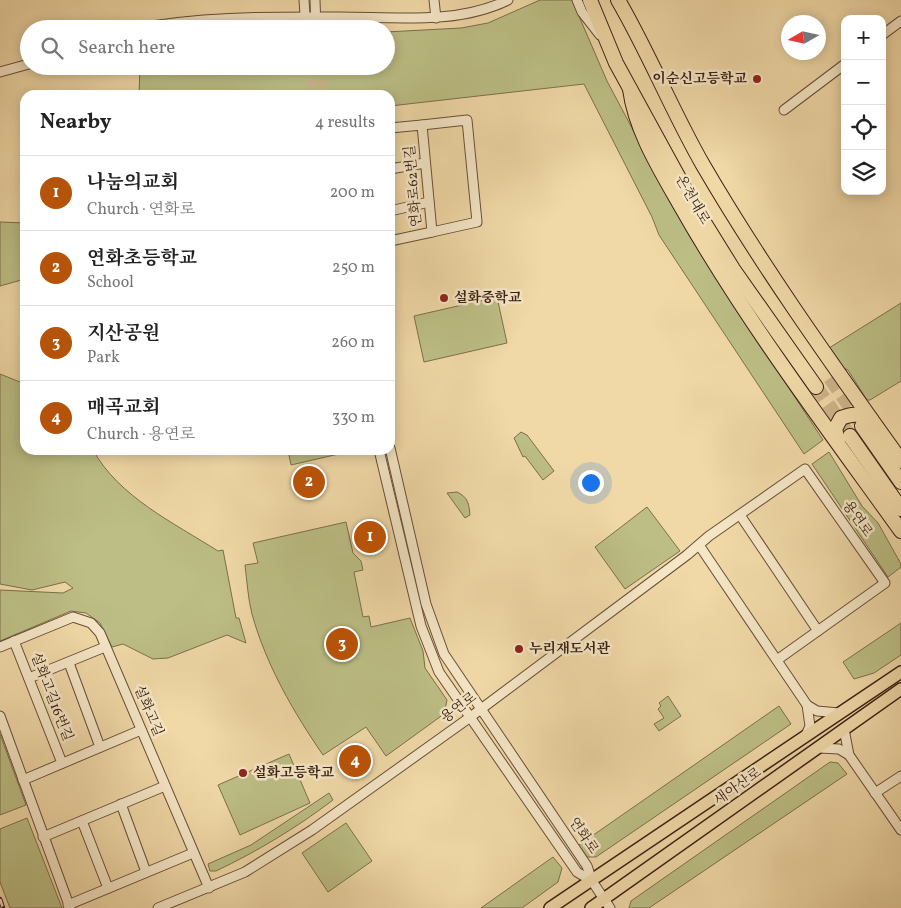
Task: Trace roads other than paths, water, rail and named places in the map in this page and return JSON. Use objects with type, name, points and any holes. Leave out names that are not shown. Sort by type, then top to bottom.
[{"type":"highway","name":"온천대로","points":[[590,0],[607,44],[697,211],[732,269],[816,387]]},
{"type":"highway","name":"온천대로","points":[[614,0],[667,116],[720,211],[758,273],[830,378]]},
{"type":"highway","points":[[618,0],[702,163],[748,241],[867,423],[901,482]]},
{"type":"highway","points":[[630,89],[632,110],[662,173],[710,259],[787,376],[844,439],[901,531]]},
{"type":"highway","points":[[901,461],[860,414],[850,414],[840,418],[835,429],[901,509]]},
{"type":"main road","name":"새아산로","points":[[550,908],[901,672]]},
{"type":"main road","name":"새아산로","points":[[591,908],[607,904],[901,689]]},
{"type":"street","points":[[304,0],[305,20]]},
{"type":"street","points":[[315,0],[315,20]]},
{"type":"street","points":[[434,0],[436,18]]},
{"type":"street","points":[[208,20],[305,17],[436,18],[472,14],[508,0]]},
{"type":"street","points":[[578,0],[582,12],[607,44]]},
{"type":"street","points":[[886,32],[901,21]]},
{"type":"street","points":[[0,72],[20,66]]},
{"type":"street","points":[[784,110],[841,67]]},
{"type":"street","points":[[422,125],[467,120],[472,167],[477,222],[432,232]]},
{"type":"street","name":"연화로62번길","points":[[395,128],[422,125],[432,232],[395,240]]},
{"type":"street","points":[[395,168],[425,163]]},
{"type":"street","points":[[395,210],[429,202]]},
{"type":"street","name":"연화로","points":[[380,455],[421,626],[439,672],[577,872],[592,881]]},
{"type":"street","name":"연화로","points":[[392,455],[431,624],[444,654],[587,866],[592,881]]},
{"type":"street","name":"용연로","points":[[158,908],[180,904],[209,888],[245,872],[312,830],[469,718],[740,514],[805,469],[885,583],[777,660]]},
{"type":"street","points":[[740,514],[818,631]]},
{"type":"street","points":[[699,545],[807,705],[817,712],[839,713]]},
{"type":"street","name":"설화고길","points":[[0,647],[73,617],[91,622],[100,633],[209,888]]},
{"type":"street","name":"설화고길16번길","points":[[14,641],[62,763]]},
{"type":"street","points":[[29,678],[105,647]]},
{"type":"street","name":"설화고길16번길","points":[[69,663],[100,747]]},
{"type":"street","points":[[806,735],[810,726],[807,705]]},
{"type":"street","points":[[0,716],[69,906],[193,853]]},
{"type":"street","points":[[844,729],[849,755],[901,830]]},
{"type":"street","name":"설화고길16번길","points":[[23,780],[141,730]]},
{"type":"street","points":[[819,748],[839,749],[849,755]]},
{"type":"street","points":[[875,793],[901,776]]},
{"type":"street","points":[[44,837],[165,786]]},
{"type":"street","points":[[121,804],[146,872]]},
{"type":"street","points":[[82,821],[108,888]]},
{"type":"street","points":[[592,881],[607,904]]},
{"type":"tunnel","points":[[311,75],[312,90]]},
{"type":"tunnel","points":[[321,75],[322,90]]},
{"type":"tunnel","points":[[830,378],[861,423]]},
{"type":"tunnel","points":[[816,387],[850,436]]},
{"type":"railway","points":[[0,899],[3,908]]},
{"type":"place","name":"이순신고등학교","points":[[757,79]]},
{"type":"place","name":"설화중학교","points":[[444,298]]},
{"type":"place","name":"연화초등학교","points":[[309,482]]},
{"type":"place","name":"나눔의교회","points":[[370,537]]},
{"type":"place","name":"지산공원","points":[[342,644]]},
{"type":"place","name":"누리재도서관","points":[[519,649]]},
{"type":"place","name":"매곡교회","points":[[355,761]]},
{"type":"place","name":"설화고등학교","points":[[243,773]]}]
